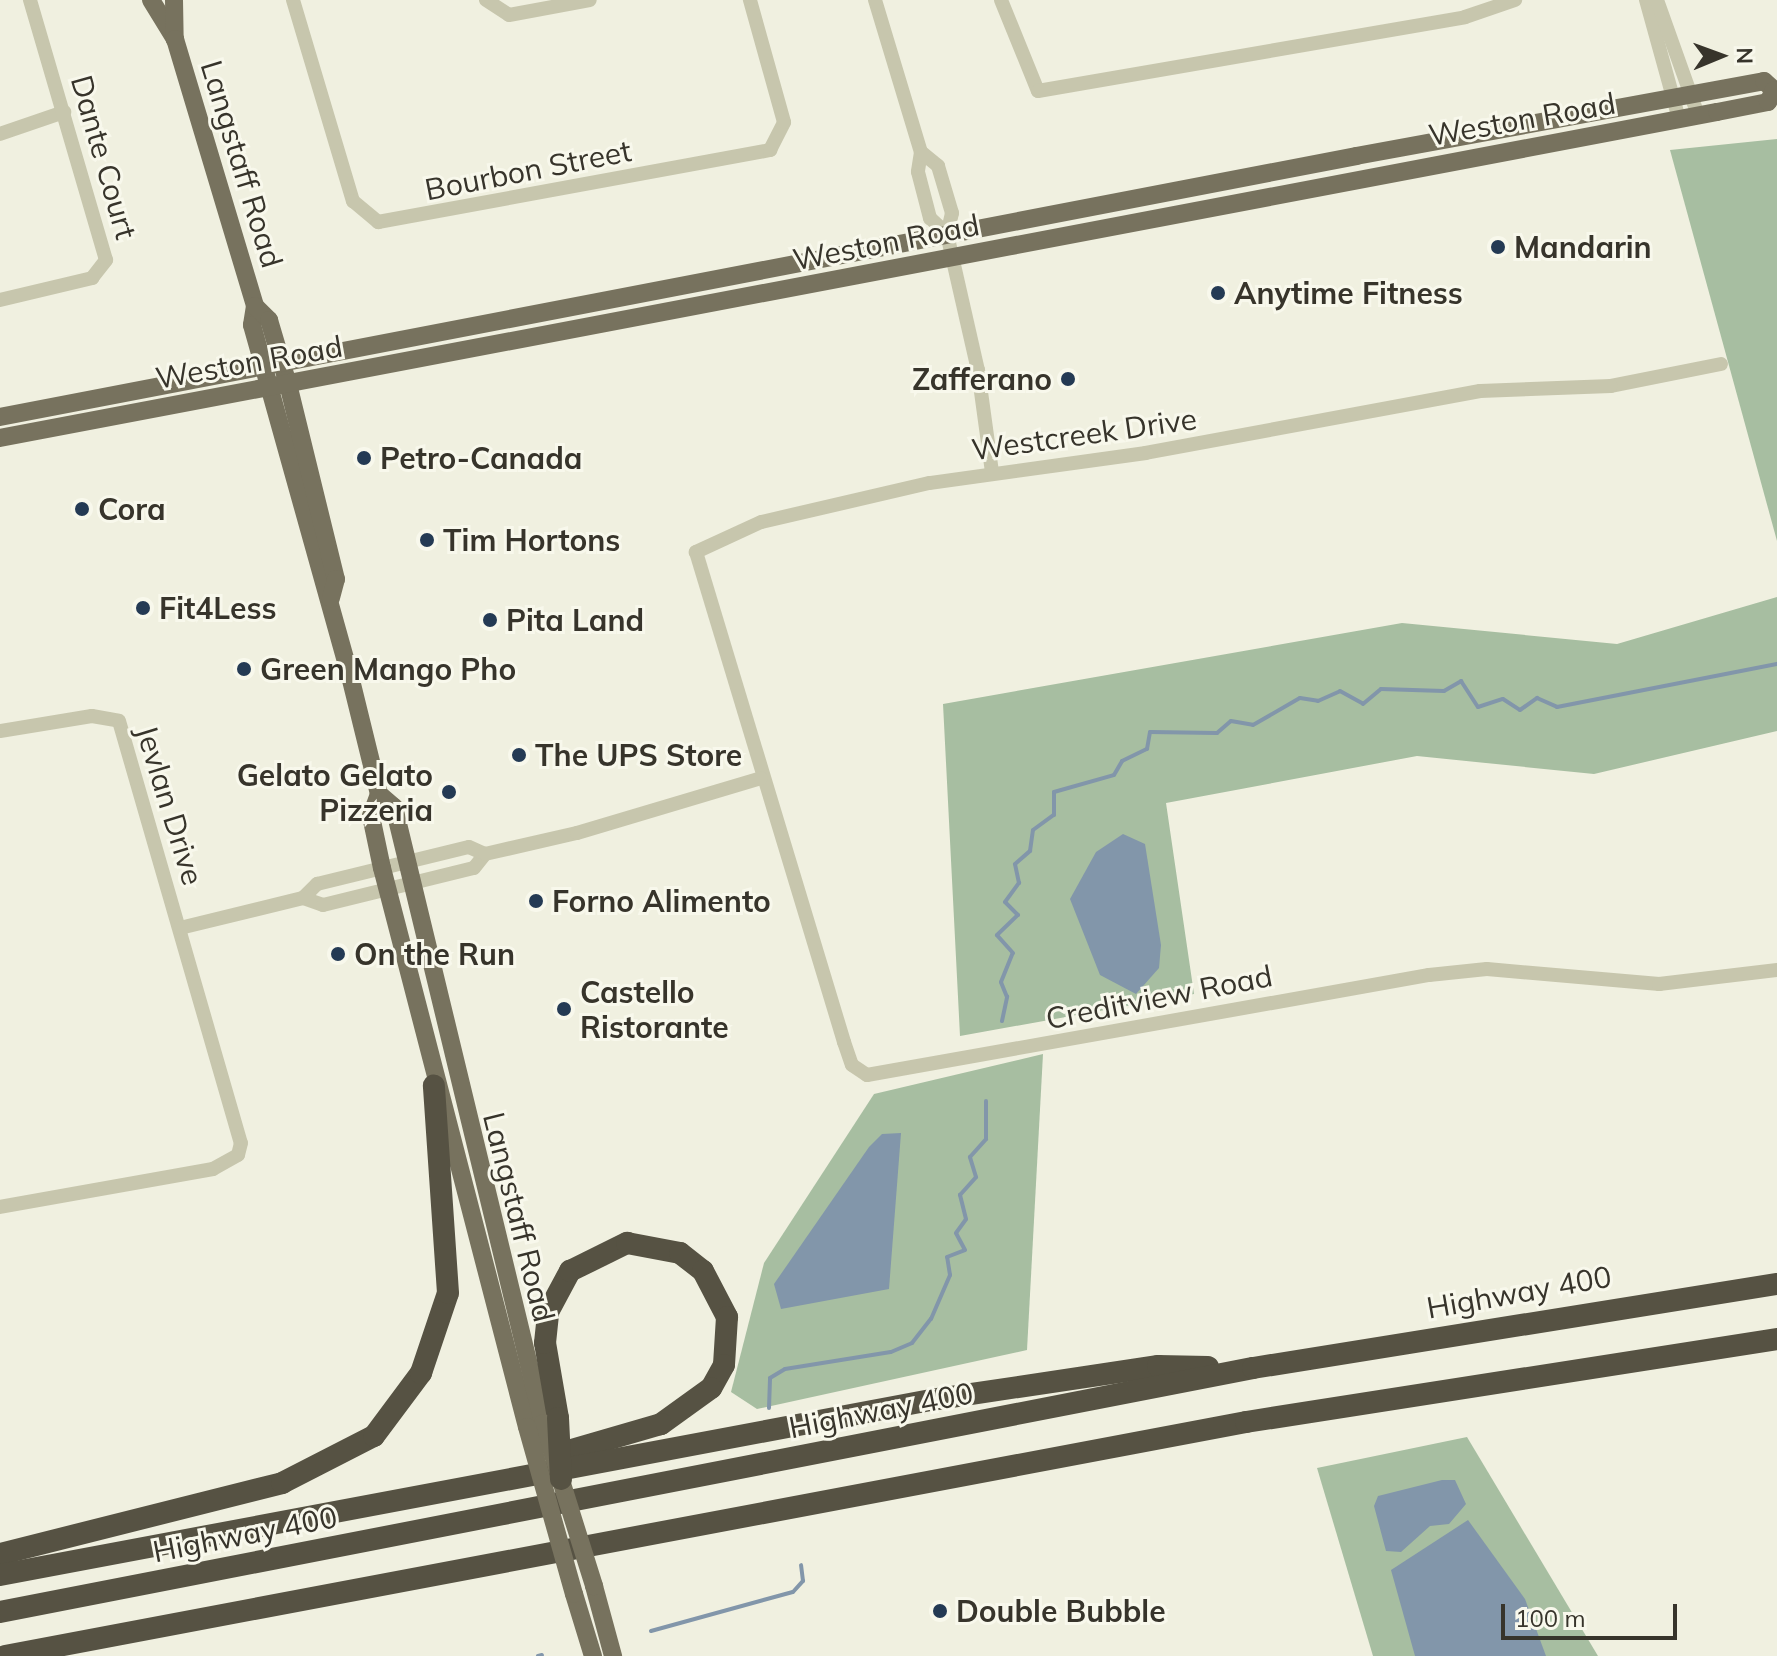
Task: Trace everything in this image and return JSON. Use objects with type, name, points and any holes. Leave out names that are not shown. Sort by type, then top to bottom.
[{"type":"highway","points":[[0,1554],[282,1483],[374,1436],[421,1373],[448,1293],[434,1085]]},
{"type":"highway","points":[[521,1473],[544,1458],[661,1424],[699,1401],[724,1365],[729,1340],[719,1293],[703,1271],[680,1253],[627,1243],[570,1271],[548,1312],[543,1423],[561,1479]]},
{"type":"highway","name":"Highway 400","points":[[0,1612],[1253,1368],[1777,1284]]},
{"type":"highway","points":[[5,1656],[1246,1422],[1777,1339]]},
{"type":"highway","points":[[0,1575],[521,1473],[1053,1380],[1158,1366],[1253,1368]]},
{"type":"highway","points":[[87,1656],[166,1638],[196,1622]]},
{"type":"main road","name":"Langstaff Road","points":[[151,0],[175,39],[255,306],[252,325],[262,366],[318,583],[331,598],[379,794],[371,816],[434,1085],[543,1423]]},
{"type":"main road","name":"Langstaff Road","points":[[174,0],[175,39]]},
{"type":"main road","name":"Weston Road","points":[[0,417],[947,234],[1764,81],[1775,90],[1768,102],[0,438]]},
{"type":"main road","name":"Langstaff Road","points":[[255,306],[269,320],[288,384],[336,579],[331,598]]},
{"type":"main road","name":"Langstaff Road","points":[[379,794],[394,807],[408,862],[543,1423],[574,1594],[593,1656]]},
{"type":"main road","points":[[561,1479],[613,1656]]},
{"type":"street","name":"Dante Court","points":[[0,300],[105,269],[105,236],[30,0]]},
{"type":"street","name":"Bourbon Street","points":[[293,0],[353,201],[378,222],[770,150],[784,122],[750,0]]},
{"type":"street","points":[[486,0],[509,15],[590,0]]},
{"type":"street","points":[[875,0],[921,152],[918,172],[930,218],[947,234]]},
{"type":"street","points":[[1001,0],[1038,91],[1465,17],[1515,0]]},
{"type":"street","points":[[1646,0],[1682,97],[1698,115]]},
{"type":"street","points":[[1657,0],[1682,97],[1679,119]]},
{"type":"street","points":[[0,134],[64,112]]},
{"type":"street","points":[[921,152],[938,166],[952,213],[947,234],[992,472]]},
{"type":"street","name":"Westcreek Drive","points":[[761,778],[696,552],[761,522],[992,472],[1157,451],[1480,391],[1611,386],[1721,364]]},
{"type":"street","name":"Jevlan Drive","points":[[0,731],[92,716],[119,721],[180,928]]},
{"type":"street","points":[[303,898],[323,905],[474,868],[485,854],[761,778]]},
{"type":"street","name":"Creditview Road","points":[[761,778],[852,1065],[867,1075],[1487,969],[1659,984],[1777,970]]},
{"type":"street","points":[[0,1207],[213,1169],[238,1155],[239,1127],[180,928],[303,898],[317,884],[382,868],[469,847],[485,854]]},
{"type":"green space","points":[[1777,139],[1777,541],[1670,150]]},
{"type":"green space","points":[[1777,597],[1777,731],[1594,774],[1417,756],[1166,803],[1194,994],[960,1036],[943,704],[1402,623],[1617,644]]},
{"type":"green space","points":[[1043,1054],[1027,1350],[757,1409],[731,1392],[764,1263],[874,1094]]},
{"type":"green space","points":[[1467,1437],[1598,1656],[1373,1656],[1317,1468]]},
{"type":"water","points":[[1123,834],[1145,844],[1161,945],[1159,968],[1136,994],[1100,975],[1070,899],[1096,852]]},
{"type":"water","points":[[901,1133],[889,1289],[781,1309],[774,1284],[869,1147],[882,1134]]},
{"type":"water","points":[[1442,1480],[1455,1480],[1466,1504],[1449,1524],[1430,1526],[1401,1552],[1386,1551],[1374,1506],[1378,1496]]},
{"type":"water","points":[[1468,1520],[1525,1599],[1546,1656],[1415,1656],[1391,1570]]},
{"type":"waterway","points":[[1002,1021],[1007,997],[1001,982],[1013,953],[997,935],[1018,915],[1005,902],[1019,883],[1015,864],[1030,851],[1033,830],[1054,815],[1054,792],[1114,775],[1122,761],[1147,749],[1150,732],[1217,733],[1231,721],[1253,725],[1300,698],[1318,701],[1340,691],[1363,704],[1381,689],[1444,691],[1461,681],[1478,707],[1503,699],[1520,710],[1537,698],[1557,707],[1777,664]]},
{"type":"waterway","points":[[769,1408],[770,1378],[785,1369],[891,1352],[912,1343],[931,1319],[950,1275],[947,1257],[965,1250],[956,1233],[966,1219],[960,1195],[976,1177],[970,1157],[986,1139],[986,1101]]},
{"type":"waterway","points":[[651,1631],[793,1592],[803,1581],[801,1565]]},
{"type":"waterway","points":[[538,1656],[542,1655]]},
{"type":"place","name":"Mandarin","points":[[1498,247]]},
{"type":"place","name":"Anytime Fitness","points":[[1218,293]]},
{"type":"place","name":"Zafferano","points":[[1068,379]]},
{"type":"place","name":"Petro-Canada","points":[[364,458]]},
{"type":"place","name":"Cora","points":[[82,509]]},
{"type":"place","name":"Tim Hortons","points":[[427,540]]},
{"type":"place","name":"Fit4Less","points":[[143,608]]},
{"type":"place","name":"Pita Land","points":[[490,620]]},
{"type":"place","name":"Green Mango Pho","points":[[244,669]]},
{"type":"place","name":"The UPS Store","points":[[519,755]]},
{"type":"place","name":"Gelato Gelato Pizzeria","points":[[449,792]]},
{"type":"place","name":"Forno Alimento","points":[[536,901]]},
{"type":"place","name":"On the Run","points":[[338,954]]},
{"type":"place","name":"Castello Ristorante","points":[[564,1009]]},
{"type":"place","name":"Double Bubble","points":[[940,1611]]}]
